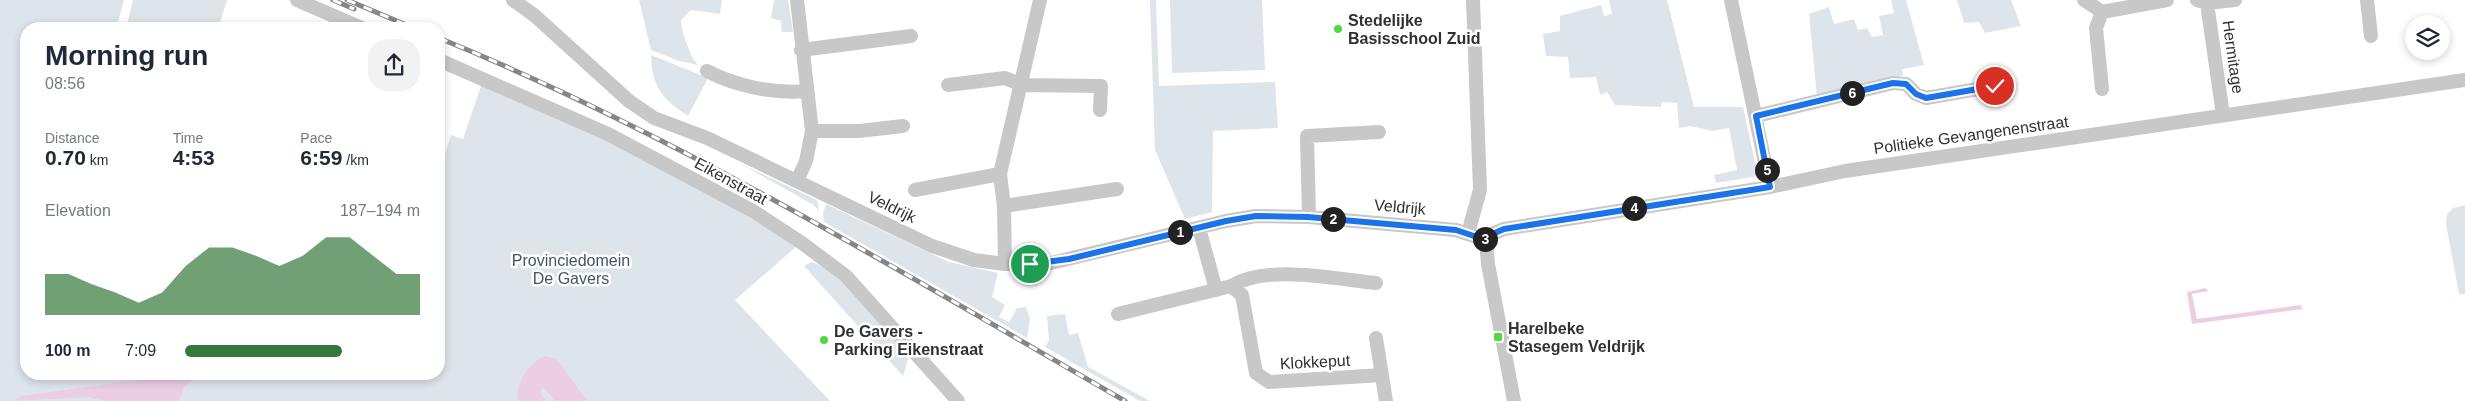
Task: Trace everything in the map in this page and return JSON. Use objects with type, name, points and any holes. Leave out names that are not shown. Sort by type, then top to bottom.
[{"type":"street","points":[[297,0],[348,22]]},
{"type":"street","name":"Veldrijk","points":[[513,0],[534,15],[643,112],[708,138],[932,246],[974,260],[1005,264],[1030,264],[1069,259],[1256,216],[1308,217],[1468,232],[1486,240]]},
{"type":"street","points":[[797,0],[801,50],[812,131],[806,161],[797,181]]},
{"type":"street","points":[[1005,264],[1004,206],[1000,174],[1022,85],[1040,0]]},
{"type":"street","points":[[1468,232],[1480,190],[1473,0]]},
{"type":"street","points":[[1731,0],[1770,187]]},
{"type":"street","points":[[2084,0],[2102,12],[2167,0]]},
{"type":"street","name":"Hermitage","points":[[2224,116],[2202,2],[2235,0]]},
{"type":"street","points":[[2367,0],[2371,36]]},
{"type":"street","points":[[2102,12],[2096,28],[2102,89]]},
{"type":"street","points":[[801,50],[911,36]]},
{"type":"street","name":"Eikenstraat","points":[[445,63],[608,134],[761,217],[829,262],[846,276],[958,401]]},
{"type":"street","points":[[707,71],[741,85],[792,92],[806,91]]},
{"type":"street","points":[[948,85],[1005,78],[1022,85],[1101,86],[1100,110]]},
{"type":"street","name":"Politieke Gevangenenstraat","points":[[1486,240],[1490,235],[1504,229],[1770,187],[1845,171],[2465,80]]},
{"type":"street","points":[[1756,116],[1893,83],[1906,84],[1916,94],[1926,98],[1995,86]]},
{"type":"street","points":[[812,131],[859,131],[903,126]]},
{"type":"street","points":[[1308,217],[1307,136],[1379,132]]},
{"type":"street","points":[[915,190],[1000,174]]},
{"type":"street","points":[[1004,206],[1117,189]]},
{"type":"street","points":[[1199,228],[1216,290]]},
{"type":"street","points":[[1486,240],[1488,264],[1514,401]]},
{"type":"street","points":[[1118,314],[1231,286],[1242,279],[1276,274],[1376,283]]},
{"type":"street","name":"Klokkeput","points":[[1231,286],[1242,295],[1256,373],[1262,379],[1269,382],[1382,376]]},
{"type":"street","points":[[1376,338],[1386,401]]},
{"type":"green space","name":"Provinciedomein De Gavers","points":[[0,0],[124,0],[118,22],[20,22],[20,380],[445,380],[445,154],[451,135],[463,139],[482,83],[603,138],[682,178],[797,246],[735,300],[830,401],[0,401]]},
{"type":"green space","points":[[133,0],[227,0],[220,22],[128,22]]},
{"type":"green space","points":[[639,0],[722,0],[720,14],[691,10],[681,20],[683,34],[692,57],[698,65],[679,61],[651,50]]},
{"type":"green space","points":[[774,0],[788,0],[793,32],[782,32],[781,21],[771,18]]},
{"type":"green space","points":[[1150,0],[1156,0],[1159,86],[1275,82],[1278,128],[1213,131],[1212,212],[1185,219],[1155,150]]},
{"type":"green space","points":[[1170,0],[1262,0],[1265,70],[1172,73]]},
{"type":"green space","points":[[1609,0],[1667,0],[1694,107],[1743,107],[1758,176],[1716,183],[1714,175],[1737,170],[1729,128],[1712,131],[1690,126],[1679,128],[1677,103],[1662,102],[1661,107],[1615,105],[1607,92],[1600,95],[1596,77],[1570,78],[1568,57],[1546,56],[1543,34],[1560,31],[1560,16],[1601,5],[1604,16],[1612,14]]},
{"type":"green space","points":[[1891,0],[1906,0],[1924,65],[1902,69],[1903,75],[1817,98],[1809,14],[1829,7],[1834,24],[1854,19],[1858,30],[1867,28],[1872,37],[1883,35],[1879,16],[1894,13]]},
{"type":"green space","points":[[1957,0],[2011,0],[2021,26],[1985,33],[1979,22],[1964,23]]},
{"type":"green space","points":[[651,55],[708,78],[688,116],[671,104],[660,91],[654,76]]},
{"type":"green space","points":[[739,163],[817,200],[819,210],[812,204]]},
{"type":"green space","points":[[826,204],[949,262],[998,273],[992,297],[1005,305],[999,317],[1009,322],[1017,308],[1026,307],[1030,319],[1027,338],[824,222],[823,213]]},
{"type":"green space","points":[[2465,205],[2465,294],[2459,294],[2446,224],[2447,214],[2453,208]]},
{"type":"green space","points":[[811,262],[823,267],[849,288],[909,356],[903,376],[804,266]]},
{"type":"green space","points":[[1065,314],[1069,335],[1078,333],[1088,367],[1150,401],[1140,401],[1045,347],[1049,340],[1047,316]]},
{"type":"shaded area","points":[[2205,288],[2209,291],[2192,294],[2197,319],[2300,305],[2303,309],[2192,324],[2187,292]]},
{"type":"shaded area","points":[[545,356],[557,359],[587,401],[555,401],[542,388],[540,392],[546,401],[518,401],[518,388],[524,374],[534,363]]},
{"type":"shaded area","points":[[135,380],[193,380],[184,388],[179,401],[104,401],[89,397],[13,401],[21,396]]},
{"type":"railway","points":[[333,0],[354,9]]},
{"type":"railway","points":[[347,0],[399,22]]},
{"type":"railway","points":[[445,41],[528,76],[702,162],[873,255],[1125,401]]},
{"type":"place","name":"Stedelijke Basisschool Zuid","points":[[1338,29]]},
{"type":"place","name":"Harelbeke Stasegem Veldrijk","points":[[1498,337]]},
{"type":"place","name":"De Gavers - Parking Eikenstraat","points":[[824,340]]},
{"type":"route","points":[[1030,264],[1069,259],[1226,221],[1256,216],[1308,217],[1390,223],[1468,232],[1486,240],[1498,230],[1770,187],[1756,116],[1893,83],[1901,82],[1906,84],[1916,94],[1926,98],[1995,86]]}]
